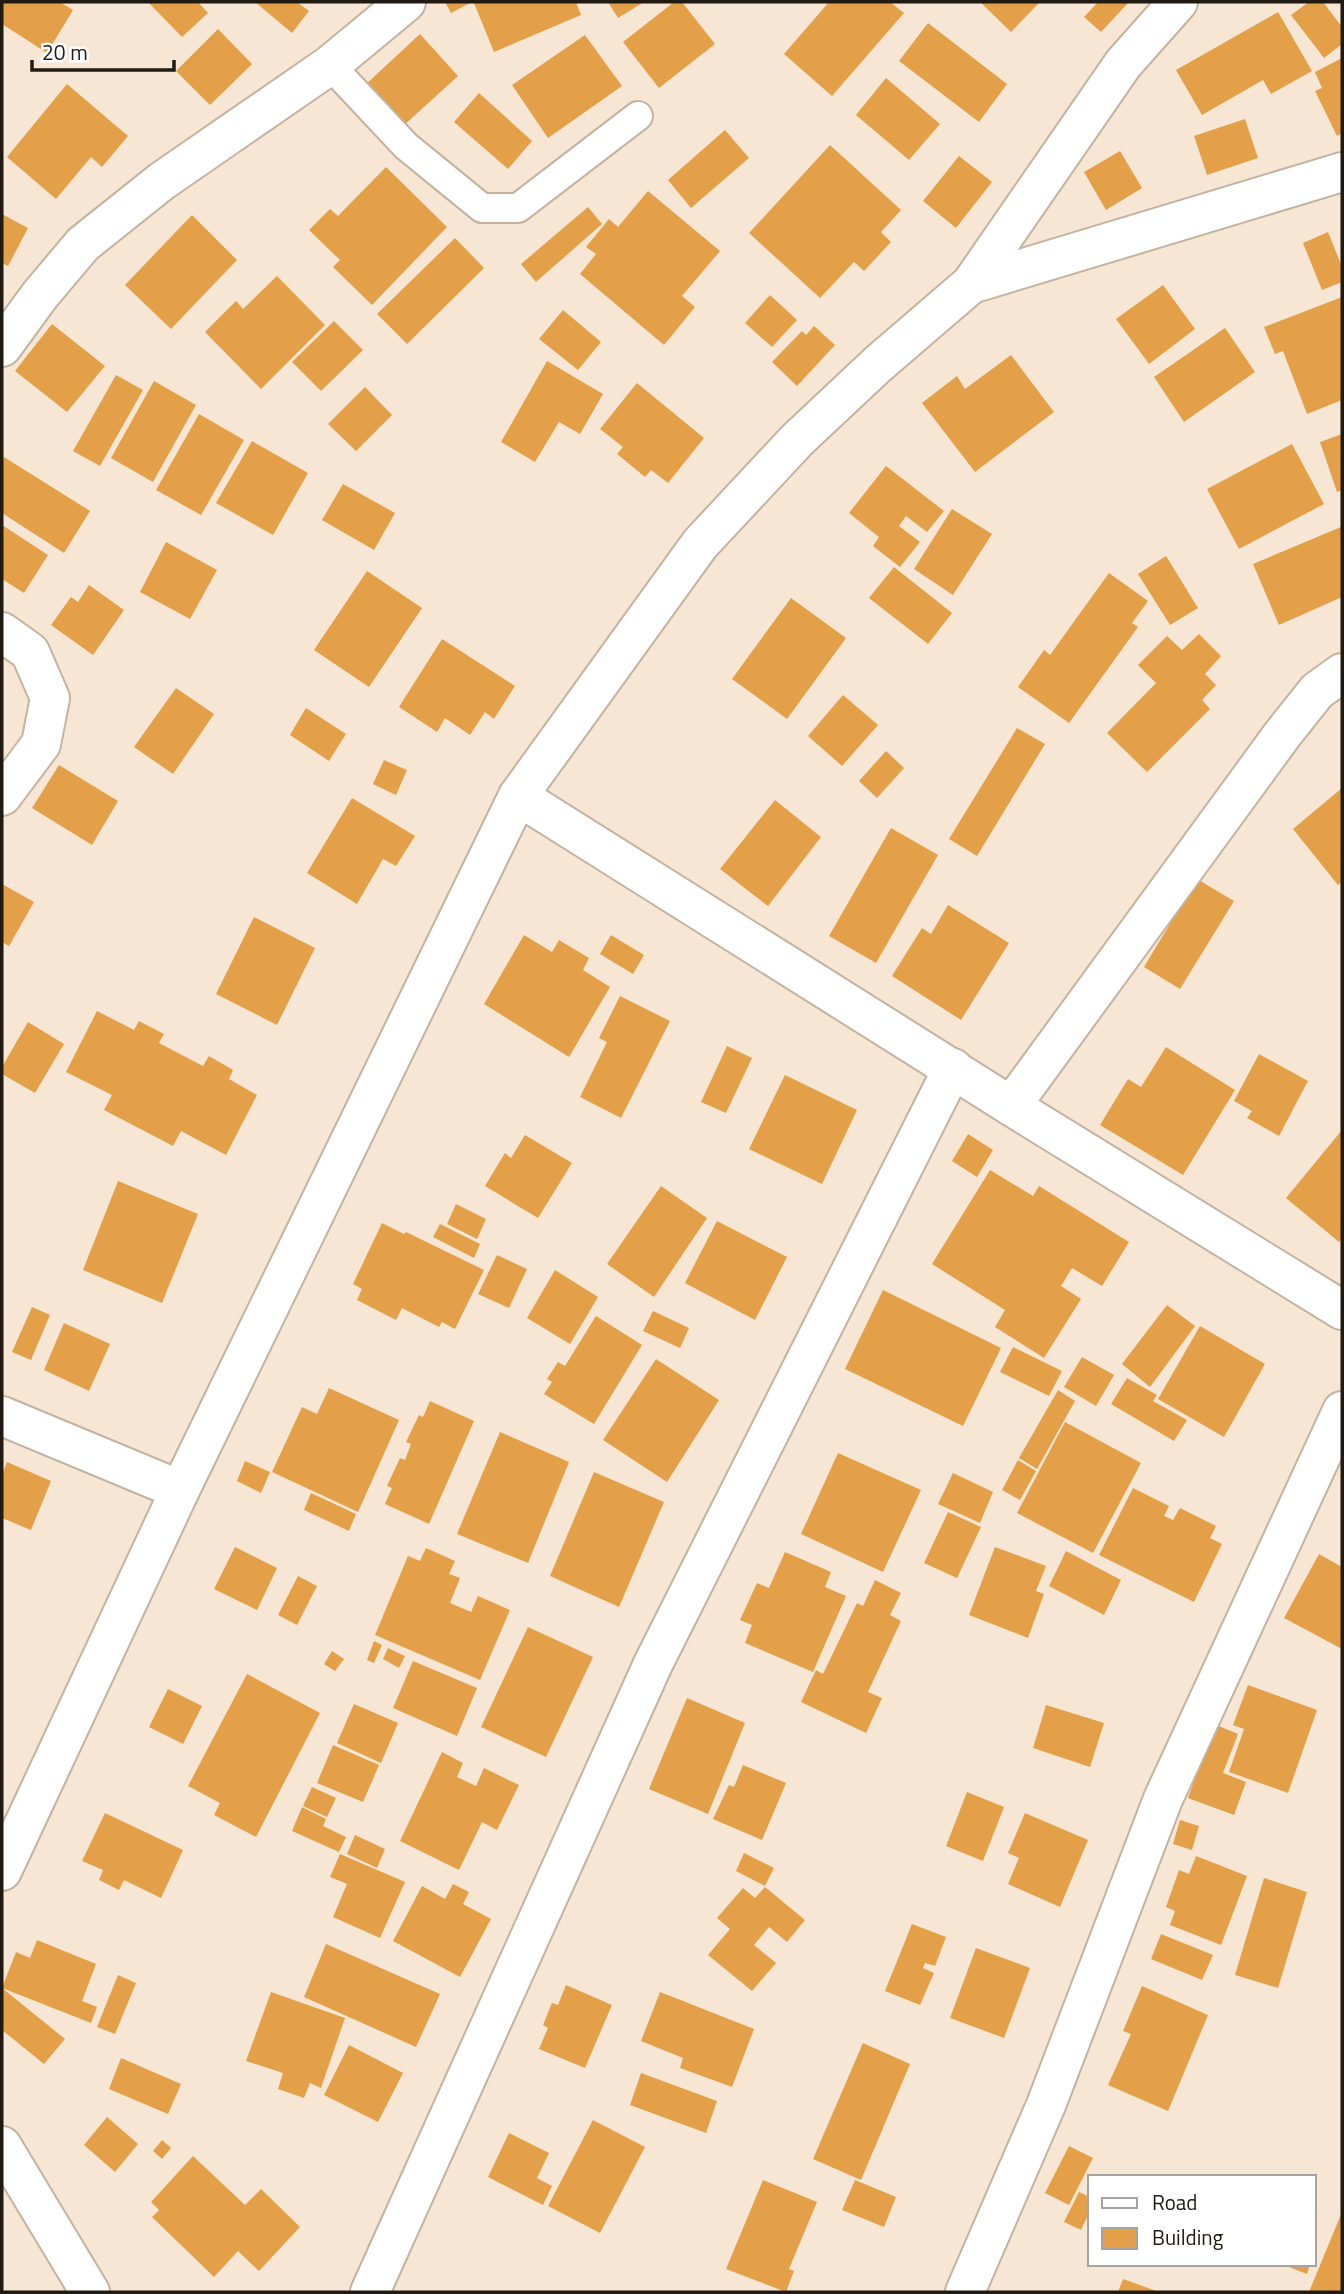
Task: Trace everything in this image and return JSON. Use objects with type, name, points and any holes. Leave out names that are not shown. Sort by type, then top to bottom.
[{"type":"street","points":[[2,347],[40,295],[83,244],[162,181],[330,65],[405,2]]},
{"type":"street","points":[[2,1871],[180,1490],[518,796],[700,544],[797,440],[878,364],[971,284],[1124,64],[1178,2]]},
{"type":"street","points":[[971,284],[1342,172]]},
{"type":"street","points":[[2,632],[30,652],[50,698],[41,744],[2,796]]},
{"type":"street","points":[[1011,1106],[1282,735],[1317,691],[1342,673]]},
{"type":"street","points":[[518,796],[1342,1310]]},
{"type":"street","points":[[370,2292],[653,1664],[953,1068]]},
{"type":"street","points":[[965,2292],[1046,2105],[1163,1799],[1342,1412]]},
{"type":"street","points":[[2,1416],[180,1490]]},
{"type":"street","points":[[6,2160],[90,2292]]},
{"type":"lane","points":[[330,65],[406,146],[482,208],[518,208],[638,116]]},
{"type":"building","points":[[2,2],[60,2],[73,10],[47,53],[2,24]]},
{"type":"building","points":[[148,2],[198,2],[208,13],[182,37]]},
{"type":"building","points":[[255,2],[297,2],[309,11],[292,33]]},
{"type":"building","points":[[445,2],[472,2],[451,13]]},
{"type":"building","points":[[576,2],[581,15],[494,52],[474,3]]},
{"type":"building","points":[[608,2],[644,2],[618,18]]},
{"type":"building","points":[[674,2],[682,2],[715,44],[659,88],[623,42]]},
{"type":"building","points":[[829,2],[890,2],[904,13],[832,96],[784,54]]},
{"type":"building","points":[[980,2],[1040,2],[1011,32]]},
{"type":"building","points":[[1098,2],[1129,2],[1101,32],[1084,17]]},
{"type":"building","points":[[1309,2],[1323,2],[1342,27],[1342,44],[1324,58],[1291,15]]},
{"type":"building","points":[[1278,12],[1312,71],[1271,94],[1263,80],[1202,115],[1176,70]]},
{"type":"building","points":[[928,23],[1007,84],[979,122],[899,61]]},
{"type":"building","points":[[218,29],[252,64],[210,105],[176,71]]},
{"type":"building","points":[[420,34],[458,76],[402,127],[364,86]]},
{"type":"building","points":[[585,35],[622,86],[548,138],[512,85]]},
{"type":"building","points":[[1342,58],[1342,133],[1337,136],[1315,91],[1322,88],[1315,72]]},
{"type":"building","points":[[886,78],[940,124],[909,160],[856,115]]},
{"type":"building","points":[[67,84],[128,136],[102,167],[91,157],[56,199],[7,157]]},
{"type":"building","points":[[479,93],[532,141],[508,169],[454,122]]},
{"type":"building","points":[[1245,119],[1258,158],[1207,175],[1194,136]]},
{"type":"building","points":[[725,130],[749,158],[691,208],[668,180]]},
{"type":"building","points":[[830,145],[901,210],[881,232],[891,242],[864,271],[854,262],[820,298],[749,233]]},
{"type":"building","points":[[1120,151],[1142,188],[1106,210],[1084,172]]},
{"type":"building","points":[[959,156],[992,182],[956,228],[923,201]]},
{"type":"building","points":[[386,167],[447,227],[372,305],[333,267],[340,260],[309,230],[330,209],[338,216]]},
{"type":"building","points":[[648,191],[720,251],[682,296],[695,307],[664,345],[580,274],[596,254],[586,247],[609,219],[618,227]]},
{"type":"building","points":[[588,207],[602,224],[536,282],[521,264]]},
{"type":"building","points":[[2,214],[28,228],[8,266],[2,263]]},
{"type":"building","points":[[192,215],[237,260],[171,329],[125,285]]},
{"type":"building","points":[[1328,232],[1342,267],[1342,282],[1322,290],[1303,243]]},
{"type":"building","points":[[455,238],[484,268],[407,344],[377,314]]},
{"type":"building","points":[[277,276],[325,325],[261,389],[205,332],[236,301],[243,309]]},
{"type":"building","points":[[1163,285],[1195,329],[1149,364],[1116,319]]},
{"type":"building","points":[[770,295],[797,320],[772,347],[745,323]]},
{"type":"building","points":[[1342,297],[1342,400],[1307,414],[1283,351],[1275,354],[1264,327]]},
{"type":"building","points":[[563,310],[601,342],[578,370],[539,339]]},
{"type":"building","points":[[334,321],[363,350],[321,391],[292,362]]},
{"type":"building","points":[[52,324],[105,366],[67,412],[15,371]]},
{"type":"building","points":[[814,326],[835,345],[797,386],[772,362],[802,331],[806,335]]},
{"type":"building","points":[[1225,328],[1255,372],[1184,422],[1154,377]]},
{"type":"building","points":[[1011,355],[1054,412],[975,472],[922,403],[957,376],[965,389]]},
{"type":"building","points":[[547,361],[603,394],[580,434],[559,422],[535,462],[501,442]]},
{"type":"building","points":[[116,375],[143,390],[100,466],[73,451]]},
{"type":"building","points":[[154,381],[196,405],[153,482],[111,458]]},
{"type":"building","points":[[637,383],[704,438],[668,483],[651,470],[645,477],[617,454],[623,447],[600,429]]},
{"type":"building","points":[[365,387],[392,415],[356,451],[328,424]]},
{"type":"building","points":[[199,414],[244,440],[201,515],[156,490]]},
{"type":"building","points":[[1342,434],[1342,490],[1337,492],[1320,442]]},
{"type":"building","points":[[252,441],[308,473],[273,535],[216,503]]},
{"type":"building","points":[[1292,444],[1324,504],[1239,549],[1207,489]]},
{"type":"building","points":[[4,457],[90,511],[64,553],[2,513]]},
{"type":"building","points":[[886,466],[944,511],[927,532],[906,516],[899,526],[920,542],[900,567],[873,546],[879,537],[849,513]]},
{"type":"building","points":[[343,484],[395,513],[374,550],[322,520]]},
{"type":"building","points":[[952,509],[992,534],[953,595],[914,569]]},
{"type":"building","points":[[2,525],[48,555],[24,593],[2,579]]},
{"type":"building","points":[[1341,527],[1342,597],[1279,625],[1253,564]]},
{"type":"building","points":[[166,542],[217,570],[190,619],[140,592]]},
{"type":"building","points":[[1166,556],[1198,608],[1170,625],[1138,574]]},
{"type":"building","points":[[894,567],[952,613],[928,644],[869,598]]},
{"type":"building","points":[[367,571],[422,608],[369,687],[314,650]]},
{"type":"building","points":[[1109,573],[1148,601],[1132,623],[1138,627],[1069,723],[1018,687],[1044,650],[1050,655]]},
{"type":"building","points":[[89,585],[124,610],[93,655],[51,625],[71,597],[78,602]]},
{"type":"building","points":[[791,598],[846,638],[787,719],[732,679]]},
{"type":"building","points":[[1199,634],[1221,656],[1205,674],[1216,685],[1202,700],[1210,709],[1147,772],[1107,733],[1156,683],[1138,665],[1167,636],[1182,650]]},
{"type":"building","points":[[442,639],[515,686],[494,719],[485,712],[470,735],[445,718],[437,732],[399,707]]},
{"type":"building","points":[[176,688],[214,714],[173,774],[134,747]]},
{"type":"building","points":[[843,695],[878,725],[842,766],[808,736]]},
{"type":"building","points":[[306,708],[346,734],[329,761],[290,735]]},
{"type":"building","points":[[1017,728],[1045,744],[977,856],[949,839]]},
{"type":"building","points":[[886,751],[904,768],[877,798],[859,781]]},
{"type":"building","points":[[384,760],[407,770],[396,795],[373,784]]},
{"type":"building","points":[[59,765],[118,801],[92,845],[32,808]]},
{"type":"building","points":[[1342,788],[1342,882],[1338,885],[1293,829]]},
{"type":"building","points":[[352,798],[415,836],[396,866],[383,859],[357,904],[307,873]]},
{"type":"building","points":[[775,800],[821,837],[768,906],[720,869]]},
{"type":"building","points":[[891,828],[938,855],[876,963],[829,936]]},
{"type":"building","points":[[1197,879],[1234,901],[1180,989],[1144,967]]},
{"type":"building","points":[[2,884],[34,902],[9,946],[2,942]]},
{"type":"building","points":[[948,905],[1009,943],[961,1020],[892,976],[922,928],[931,934]]},
{"type":"building","points":[[254,917],[315,948],[277,1025],[216,994]]},
{"type":"building","points":[[524,935],[552,952],[559,940],[589,958],[583,970],[610,987],[569,1057],[484,1004]]},
{"type":"building","points":[[611,935],[644,955],[633,974],[600,954]]},
{"type":"building","points":[[620,996],[670,1021],[621,1118],[580,1097],[607,1042],[599,1038]]},
{"type":"building","points":[[97,1011],[134,1030],[139,1021],[164,1034],[159,1043],[203,1066],[209,1056],[233,1070],[229,1079],[257,1095],[226,1155],[181,1131],[173,1146],[104,1110],[112,1095],[66,1072]]},
{"type":"building","points":[[28,1022],[64,1044],[35,1093],[2,1074],[2,1067]]},
{"type":"building","points":[[727,1046],[752,1058],[726,1113],[701,1102]]},
{"type":"building","points":[[1166,1047],[1235,1090],[1183,1175],[1100,1125],[1128,1079],[1141,1087]]},
{"type":"building","points":[[1259,1054],[1308,1081],[1279,1136],[1247,1118],[1252,1111],[1234,1101]]},
{"type":"building","points":[[785,1075],[857,1110],[822,1184],[749,1149]]},
{"type":"building","points":[[1342,1130],[1342,1238],[1339,1242],[1286,1198]]},
{"type":"building","points":[[968,1134],[993,1150],[977,1177],[952,1161]]},
{"type":"building","points":[[525,1135],[572,1163],[538,1218],[485,1186],[505,1153],[511,1158]]},
{"type":"building","points":[[990,1170],[1033,1196],[1039,1186],[1129,1242],[1102,1286],[1072,1268],[1061,1286],[1081,1299],[1044,1358],[995,1327],[1005,1310],[932,1264]]},
{"type":"building","points":[[118,1181],[198,1214],[162,1303],[83,1270]]},
{"type":"building","points":[[661,1186],[707,1218],[654,1297],[607,1264]]},
{"type":"building","points":[[456,1204],[486,1219],[477,1239],[447,1224]]},
{"type":"building","points":[[717,1221],[787,1257],[755,1320],[685,1283]]},
{"type":"building","points":[[382,1223],[484,1270],[455,1329],[442,1322],[439,1327],[402,1308],[396,1320],[357,1300],[362,1289],[353,1284]]},
{"type":"building","points":[[440,1224],[480,1244],[474,1258],[433,1237]]},
{"type":"building","points":[[497,1255],[527,1269],[509,1308],[478,1294]]},
{"type":"building","points":[[555,1270],[598,1297],[570,1344],[527,1318]]},
{"type":"building","points":[[883,1290],[1001,1348],[963,1426],[845,1369]]},
{"type":"building","points":[[1167,1305],[1195,1326],[1150,1387],[1122,1364]]},
{"type":"building","points":[[32,1307],[50,1315],[31,1360],[12,1352]]},
{"type":"building","points":[[653,1311],[689,1328],[680,1348],[643,1331]]},
{"type":"building","points":[[596,1316],[642,1345],[594,1424],[544,1394],[552,1382],[547,1379],[558,1362],[565,1366]]},
{"type":"building","points":[[64,1323],[110,1344],[89,1391],[44,1370]]},
{"type":"building","points":[[1200,1326],[1265,1364],[1224,1437],[1158,1399]]},
{"type":"building","points":[[1013,1347],[1062,1371],[1049,1396],[1000,1372]]},
{"type":"building","points":[[1082,1357],[1114,1375],[1096,1406],[1064,1387]]},
{"type":"building","points":[[656,1359],[719,1400],[667,1482],[603,1440]]},
{"type":"building","points":[[1127,1378],[1157,1395],[1153,1401],[1187,1420],[1174,1441],[1111,1404]]},
{"type":"building","points":[[329,1388],[399,1420],[358,1512],[272,1472],[302,1407],[317,1414]]},
{"type":"building","points":[[1058,1390],[1075,1401],[1037,1469],[1019,1458]]},
{"type":"building","points":[[430,1401],[474,1421],[429,1524],[385,1504],[392,1488],[387,1486],[400,1458],[405,1460],[411,1444],[406,1442],[419,1415],[423,1417]]},
{"type":"building","points":[[1065,1422],[1141,1463],[1093,1553],[1017,1513]]},
{"type":"building","points":[[500,1432],[569,1462],[528,1563],[457,1534]]},
{"type":"building","points":[[838,1453],[921,1490],[883,1572],[801,1534]]},
{"type":"building","points":[[1018,1460],[1036,1471],[1020,1500],[1002,1490]]},
{"type":"building","points":[[245,1461],[270,1472],[261,1493],[237,1481]]},
{"type":"building","points":[[7,1462],[51,1481],[31,1530],[2,1518],[2,1475]]},
{"type":"building","points":[[594,1472],[664,1502],[619,1607],[550,1576]]},
{"type":"building","points":[[953,1473],[993,1492],[980,1523],[938,1504]]},
{"type":"building","points":[[1133,1488],[1169,1506],[1164,1516],[1173,1520],[1180,1508],[1216,1526],[1210,1538],[1222,1544],[1194,1602],[1099,1555]]},
{"type":"building","points":[[311,1493],[356,1514],[349,1531],[304,1510]]},
{"type":"building","points":[[948,1512],[981,1527],[957,1578],[924,1563]]},
{"type":"building","points":[[235,1547],[277,1568],[257,1610],[214,1589]]},
{"type":"building","points":[[995,1547],[1046,1566],[1036,1591],[1044,1594],[1028,1638],[969,1615]]},
{"type":"building","points":[[426,1548],[455,1561],[449,1574],[460,1578],[450,1603],[471,1612],[478,1596],[510,1610],[480,1680],[375,1635],[408,1556],[420,1561]]},
{"type":"building","points":[[1066,1551],[1121,1580],[1104,1615],[1049,1586]]},
{"type":"building","points":[[785,1552],[831,1572],[825,1587],[846,1596],[813,1672],[745,1643],[752,1625],[740,1620],[757,1583],[769,1588]]},
{"type":"building","points":[[1319,1554],[1342,1567],[1342,1649],[1284,1618]]},
{"type":"building","points":[[298,1576],[317,1586],[297,1625],[278,1615]]},
{"type":"building","points":[[875,1580],[901,1593],[890,1615],[901,1621],[868,1692],[882,1698],[866,1733],[801,1702],[816,1670],[823,1674],[857,1603],[863,1606]]},
{"type":"building","points":[[528,1627],[593,1657],[546,1757],[481,1727]]},
{"type":"building","points":[[374,1641],[382,1645],[374,1663],[367,1660]]},
{"type":"building","points":[[388,1648],[405,1656],[399,1668],[383,1659]]},
{"type":"building","points":[[332,1651],[344,1659],[335,1671],[324,1664]]},
{"type":"building","points":[[413,1661],[477,1688],[457,1736],[393,1708]]},
{"type":"building","points":[[247,1674],[320,1713],[256,1837],[214,1815],[220,1803],[188,1786]]},
{"type":"building","points":[[1248,1685],[1317,1710],[1288,1793],[1229,1772],[1244,1729],[1233,1725]]},
{"type":"building","points":[[168,1689],[202,1706],[183,1744],[149,1727]]},
{"type":"building","points":[[687,1698],[745,1723],[708,1814],[649,1789]]},
{"type":"building","points":[[354,1704],[398,1723],[381,1763],[337,1743]]},
{"type":"building","points":[[1046,1705],[1104,1723],[1090,1767],[1033,1748]]},
{"type":"building","points":[[1214,1724],[1238,1734],[1223,1773],[1246,1782],[1234,1815],[1188,1798]]},
{"type":"building","points":[[333,1745],[379,1765],[363,1802],[317,1783]]},
{"type":"building","points":[[442,1752],[463,1763],[457,1777],[476,1786],[484,1768],[519,1785],[497,1830],[482,1822],[459,1870],[400,1841]]},
{"type":"building","points":[[743,1765],[786,1783],[762,1840],[713,1819],[729,1785],[734,1787]]},
{"type":"building","points":[[312,1787],[336,1798],[327,1817],[303,1806]]},
{"type":"building","points":[[967,1792],[1004,1807],[983,1861],[946,1846]]},
{"type":"building","points":[[302,1807],[326,1819],[323,1826],[346,1837],[339,1852],[292,1831]]},
{"type":"building","points":[[105,1813],[183,1850],[161,1898],[124,1880],[119,1890],[99,1880],[103,1870],[82,1861]]},
{"type":"building","points":[[1025,1813],[1088,1840],[1060,1907],[1008,1884],[1019,1858],[1008,1853]]},
{"type":"building","points":[[1180,1820],[1199,1826],[1192,1850],[1173,1844]]},
{"type":"building","points":[[355,1835],[385,1849],[377,1868],[347,1854]]},
{"type":"building","points":[[744,1853],[774,1868],[765,1886],[736,1871]]},
{"type":"building","points":[[340,1854],[405,1882],[380,1938],[333,1917],[347,1884],[330,1877]]},
{"type":"building","points":[[1196,1856],[1247,1876],[1221,1945],[1170,1925],[1175,1911],[1166,1907],[1179,1870],[1189,1874]]},
{"type":"building","points":[[1264,1878],[1307,1892],[1278,1988],[1235,1975]]},
{"type":"building","points":[[453,1884],[469,1892],[463,1904],[491,1919],[460,1977],[393,1941],[422,1886],[445,1899]]},
{"type":"building","points":[[765,1887],[805,1920],[787,1942],[769,1927],[754,1945],[776,1963],[752,1991],[708,1955],[730,1929],[717,1918],[743,1888],[755,1898]]},
{"type":"building","points":[[912,1924],[946,1937],[935,1966],[925,1963],[923,1968],[934,1973],[920,2005],[885,1991]]},
{"type":"building","points":[[1161,1934],[1213,1955],[1202,1980],[1151,1959]]},
{"type":"building","points":[[37,1940],[96,1964],[82,2001],[97,2007],[91,2023],[2,1988],[16,1952],[30,1958]]},
{"type":"building","points":[[326,1944],[440,1994],[416,2047],[304,1997]]},
{"type":"building","points":[[976,1948],[1030,1968],[1004,2038],[950,2018]]},
{"type":"building","points":[[118,1975],[136,1983],[115,2034],[97,2027]]},
{"type":"building","points":[[566,1985],[612,2005],[585,2068],[539,2049],[548,2028],[543,2025],[552,2003],[558,2005]]},
{"type":"building","points":[[1142,1986],[1208,2015],[1168,2111],[1108,2085],[1131,2034],[1123,2031]]},
{"type":"building","points":[[2,1988],[65,2039],[44,2064],[2,2030]]},
{"type":"building","points":[[271,1992],[345,2018],[321,2088],[310,2083],[304,2098],[278,2089],[283,2073],[246,2061]]},
{"type":"building","points":[[660,1992],[754,2029],[732,2087],[680,2068],[683,2058],[641,2041]]},
{"type":"building","points":[[863,2043],[910,2064],[861,2180],[813,2159]]},
{"type":"building","points":[[349,2045],[403,2073],[378,2122],[324,2095]]},
{"type":"building","points":[[121,2058],[181,2084],[168,2114],[109,2089]]},
{"type":"building","points":[[641,2073],[717,2101],[706,2133],[630,2105]]},
{"type":"building","points":[[107,2117],[138,2144],[115,2172],[84,2145]]},
{"type":"building","points":[[593,2120],[645,2147],[600,2233],[548,2206]]},
{"type":"building","points":[[509,2133],[549,2153],[537,2178],[552,2186],[543,2205],[488,2177]]},
{"type":"building","points":[[162,2140],[171,2148],[162,2159],[153,2151]]},
{"type":"building","points":[[1069,2146],[1093,2158],[1069,2205],[1045,2193]]},
{"type":"building","points":[[193,2156],[245,2205],[261,2189],[300,2227],[259,2271],[238,2251],[214,2277],[152,2217],[159,2210],[151,2202]]},
{"type":"building","points":[[763,2180],[817,2202],[789,2269],[794,2271],[786,2292],[726,2269]]},
{"type":"building","points":[[855,2180],[896,2197],[884,2227],[842,2210]]},
{"type":"building","points":[[1079,2192],[1088,2196],[1088,2215],[1081,2230],[1064,2222]]},
{"type":"building","points":[[1342,2212],[1342,2292],[1309,2292]]},
{"type":"building","points":[[1286,2266],[1309,2266],[1307,2274]]},
{"type":"building","points":[[1123,2279],[1159,2292],[1118,2292]]}]
